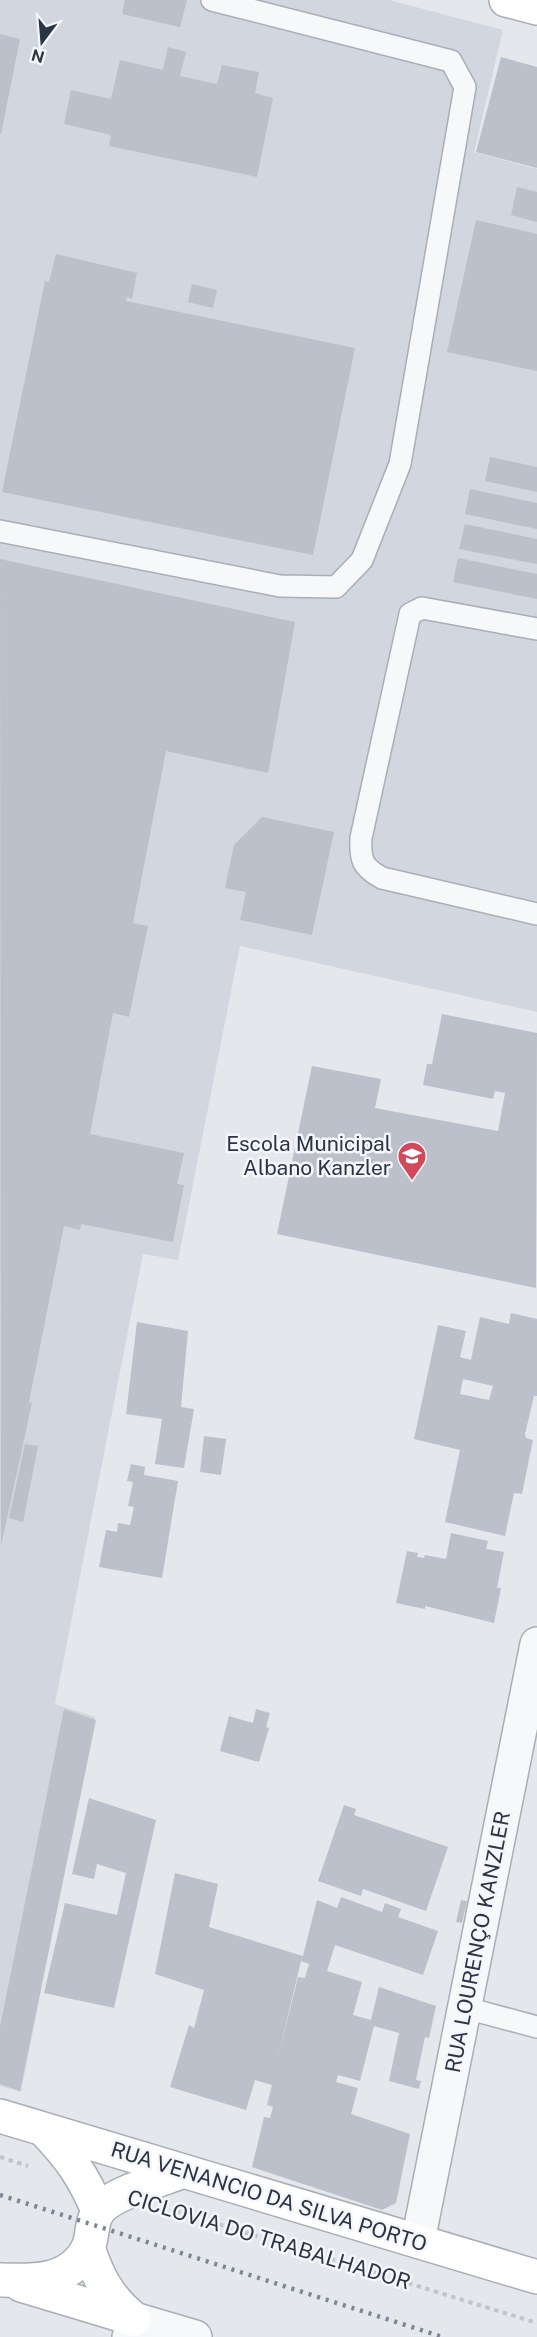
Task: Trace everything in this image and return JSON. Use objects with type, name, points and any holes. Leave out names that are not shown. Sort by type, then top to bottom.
[{"type":"street","points":[[506,0],[537,8]]},
{"type":"street","name":"RUA LOURENÇO KANZLER","points":[[418,2241],[537,1644]]},
{"type":"street","name":"RUA VENANCIO DA SILVA PORTO","points":[[0,2116],[537,2277]]},
{"type":"street","points":[[42,2129],[70,2157],[83,2178],[110,2203]]},
{"type":"street","points":[[1,2279],[37,2282],[60,2275],[72,2267],[88,2248],[110,2203],[181,2172]]},
{"type":"street","points":[[88,2248],[96,2271],[112,2301],[132,2328]]},
{"type":"street","points":[[1,2279],[132,2328],[195,2337]]},
{"type":"lane","points":[[0,531],[280,586],[336,587],[362,561],[400,464],[465,87],[451,61],[212,0]]},
{"type":"lane","points":[[537,629],[422,608],[410,614],[361,838],[360,860],[368,870],[382,878],[537,914]]},
{"type":"lane","points":[[466,2008],[537,2027]]},
{"type":"path","points":[[0,2157],[32,2167]]},
{"type":"path","name":"CICLOVIA DO TRABALHADOR","points":[[110,2203],[537,2323]]},
{"type":"shaded area","points":[[0,0],[389,0],[503,30],[474,152],[537,169],[537,1012],[240,946],[178,1260],[143,1254],[55,1704],[95,1717],[21,2092],[0,2086]]},
{"type":"building","points":[[125,0],[187,0],[180,27],[122,14]]},
{"type":"building","points":[[0,34],[20,39],[1,134],[0,134]]},
{"type":"building","points":[[168,47],[186,52],[180,76],[217,84],[222,65],[259,72],[255,93],[273,98],[257,177],[109,146],[111,135],[64,124],[71,90],[111,99],[120,60],[163,70]]},
{"type":"building","points":[[501,57],[537,67],[537,168],[476,152]]},
{"type":"building","points":[[517,187],[537,192],[537,222],[511,215]]},
{"type":"building","points":[[476,220],[537,234],[537,371],[447,352]]},
{"type":"building","points":[[56,254],[137,273],[132,299],[127,297],[126,301],[355,348],[313,555],[2,492],[45,281],[49,282]]},
{"type":"building","points":[[192,284],[217,290],[213,308],[188,302]]},
{"type":"building","points":[[490,457],[537,467],[537,492],[485,481]]},
{"type":"building","points":[[470,489],[537,503],[537,529],[465,514]]},
{"type":"building","points":[[465,524],[537,539],[537,564],[459,549]]},
{"type":"building","points":[[458,558],[537,574],[537,599],[453,582]]},
{"type":"building","points":[[0,559],[295,622],[268,773],[166,751],[133,923],[148,926],[129,1017],[113,1013],[90,1134],[184,1153],[177,1184],[184,1185],[173,1242],[81,1224],[80,1230],[64,1226],[29,1402],[32,1403],[1,1546]]},
{"type":"building","points":[[262,817],[334,832],[312,935],[240,920],[246,892],[225,888],[234,845]]},
{"type":"building","name":"Escola Municipal Albano Kanzler","points":[[442,1014],[537,1033],[536,1288],[277,1234],[312,1066],[381,1079],[375,1108],[498,1131],[505,1093],[495,1091],[493,1099],[423,1085],[427,1064],[432,1064]]},
{"type":"building","points":[[511,1313],[537,1319],[537,1396],[534,1396],[525,1434],[526,1438],[533,1440],[522,1494],[514,1493],[505,1536],[445,1522],[460,1450],[414,1439],[438,1325],[466,1331],[460,1357],[471,1360],[480,1317],[509,1324]],"holes":[[[463,1379],[493,1386],[489,1400],[460,1394]]]},
{"type":"building","points":[[137,1322],[188,1331],[181,1407],[194,1409],[184,1468],[155,1464],[162,1419],[126,1414]]},
{"type":"building","points":[[204,1436],[226,1439],[221,1475],[200,1472]]},
{"type":"building","points":[[25,1444],[38,1446],[23,1522],[9,1518]]},
{"type":"building","points":[[131,1464],[145,1467],[144,1475],[178,1481],[162,1578],[99,1567],[106,1530],[117,1532],[118,1523],[130,1525],[134,1507],[128,1506],[133,1482],[127,1481]]},
{"type":"building","points":[[451,1533],[488,1541],[486,1549],[504,1552],[497,1588],[501,1588],[494,1623],[425,1606],[425,1609],[396,1603],[407,1551],[418,1553],[417,1557],[424,1558],[425,1555],[446,1559]]},
{"type":"building","points":[[64,1709],[96,1720],[20,2091],[0,2084],[0,2027]]},
{"type":"building","points":[[256,1709],[270,1713],[266,1727],[269,1728],[259,1762],[220,1751],[229,1716],[253,1723]]},
{"type":"building","points":[[89,1798],[156,1820],[114,2008],[44,1993],[65,1903],[117,1915],[126,1873],[97,1864],[94,1879],[72,1874]]},
{"type":"building","points":[[344,1805],[356,1809],[354,1815],[448,1847],[426,1911],[363,1889],[361,1896],[318,1881]]},
{"type":"building","points":[[175,1873],[218,1884],[209,1927],[303,1956],[317,1900],[337,1908],[341,1897],[382,1912],[385,1903],[401,1909],[398,1917],[438,1931],[423,1975],[335,1945],[327,1971],[362,1982],[353,2015],[371,2020],[379,1987],[436,2006],[429,2038],[425,2037],[416,2080],[421,2081],[419,2089],[389,2081],[399,2033],[374,2026],[360,2081],[338,2075],[336,2082],[358,2088],[351,2114],[410,2134],[396,2203],[382,2210],[252,2167],[264,2117],[270,2118],[273,2107],[267,2105],[272,2085],[255,2080],[246,2110],[170,2087],[189,2025],[194,2028],[204,1990],[155,1974]],"holes":[[[301,1961],[309,1964],[305,1978],[298,1977],[276,2066]]]},
{"type":"building","points":[[461,1900],[467,1901],[462,1923],[456,1922]]},
{"type":"railway","points":[[0,2195],[443,2337]]},
{"type":"place","name":"Escola Municipal Albano Kanzler","points":[[412,1182]]}]
